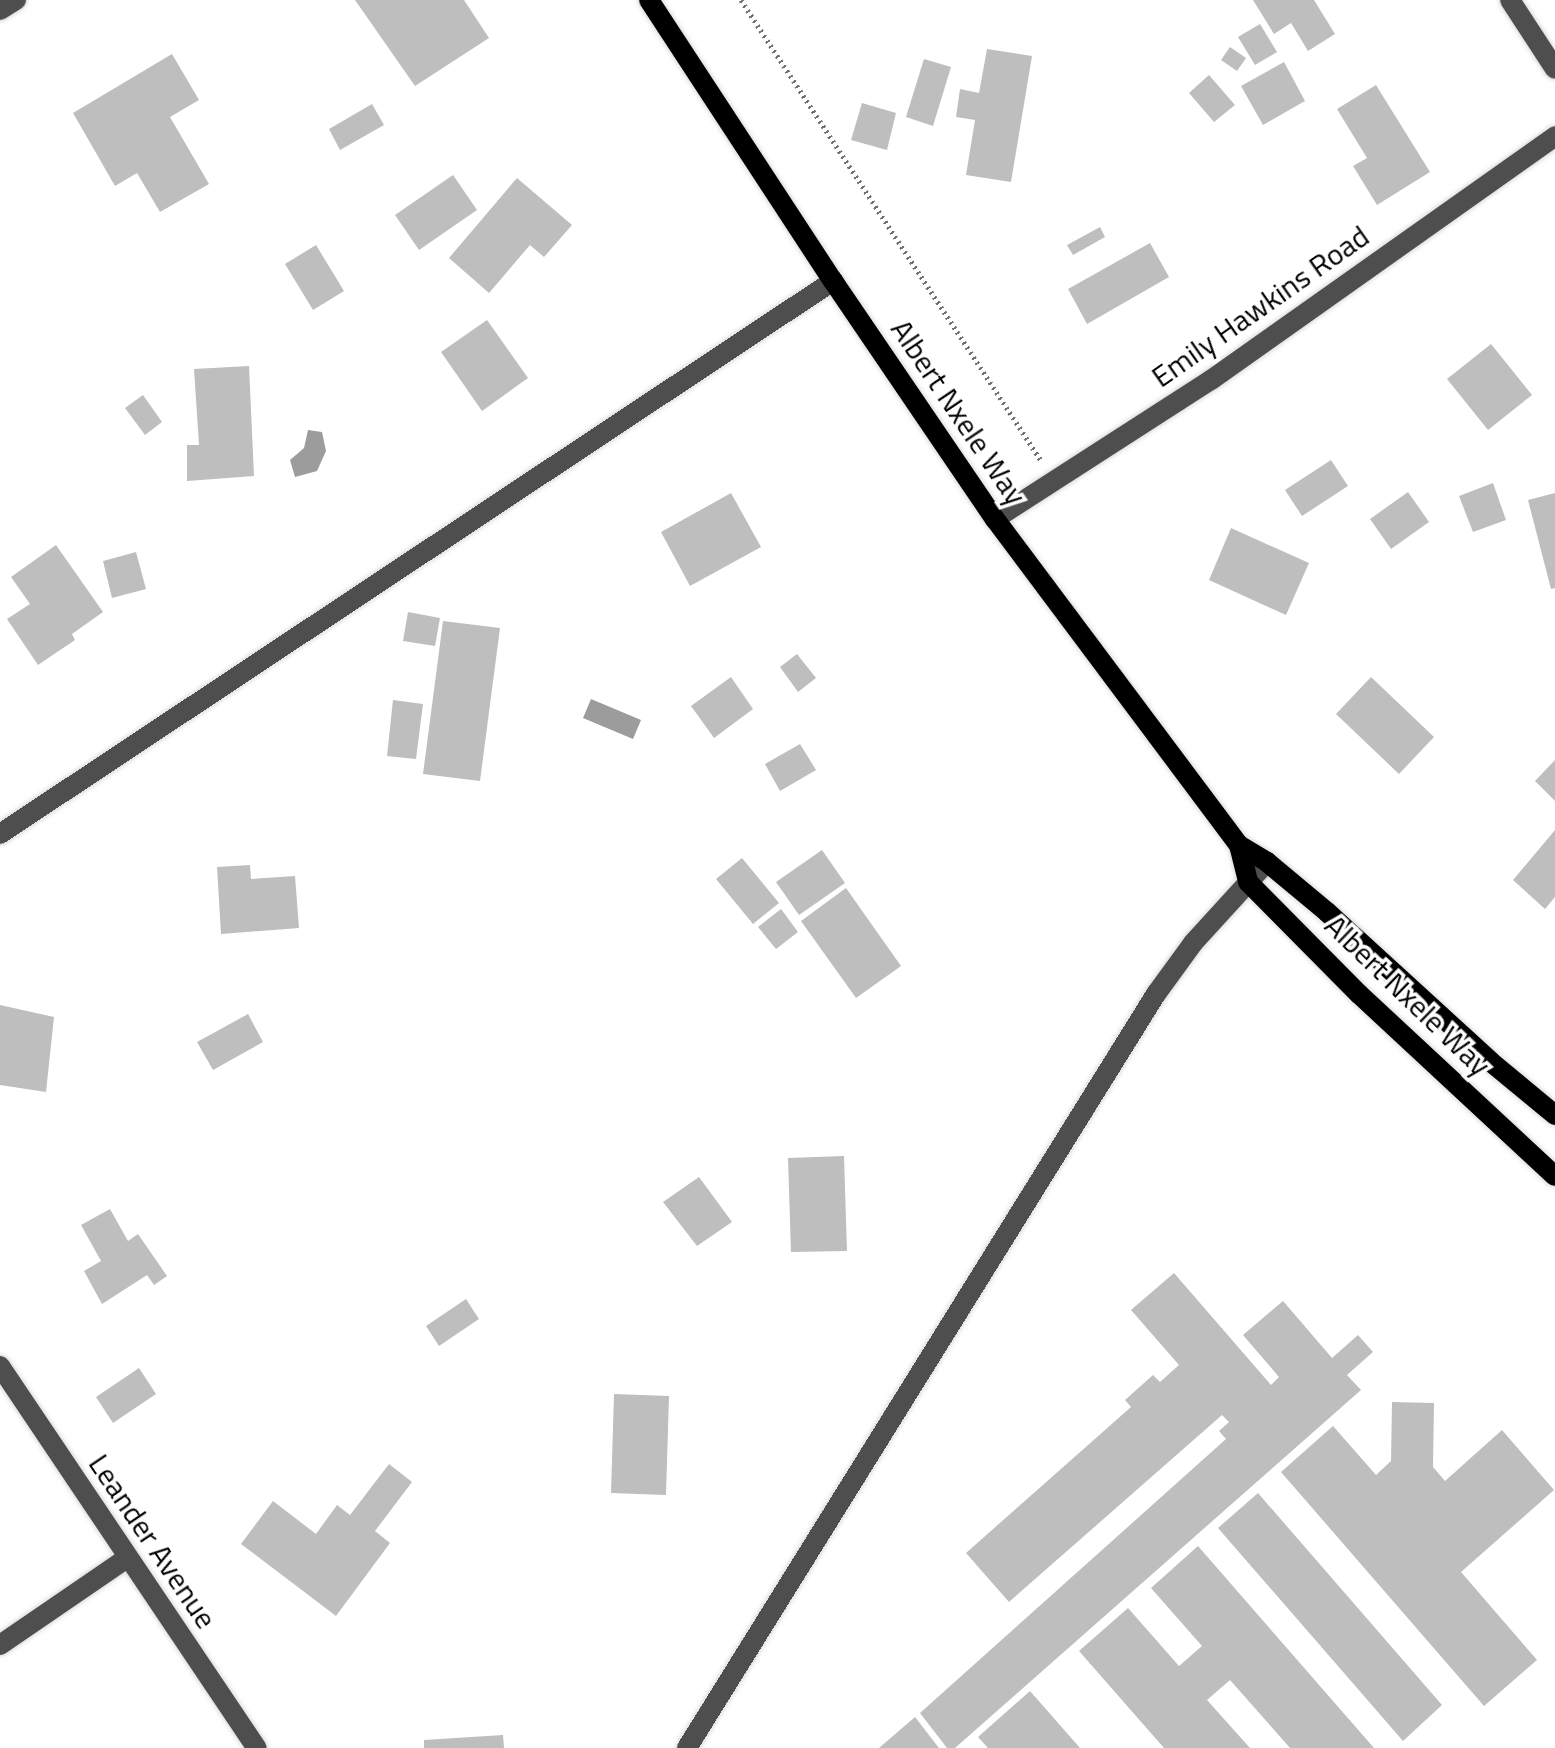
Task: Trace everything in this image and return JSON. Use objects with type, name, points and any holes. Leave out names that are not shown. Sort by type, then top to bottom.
[{"type":"main road","name":"Albert Nxele Way","points":[[649,0],[833,281],[995,519],[1239,845],[1267,862],[1555,1115]]},
{"type":"main road","name":"Albert Nxele Way","points":[[1239,845],[1248,882],[1359,994],[1555,1176]]},
{"type":"street","points":[[0,10],[16,0]]},
{"type":"street","points":[[1510,0],[1555,69]]},
{"type":"street","name":"Emily Hawkins Road","points":[[995,519],[1211,380],[1555,136]]},
{"type":"street","points":[[0,834],[833,281]]},
{"type":"street","points":[[687,1748],[1156,994],[1193,943],[1267,862]]},
{"type":"street","name":"Leander Avenue","points":[[0,1366],[257,1748]]},
{"type":"street","points":[[0,1645],[127,1558]]},
{"type":"path","points":[[741,0],[1054,480]]},
{"type":"shaded area","points":[[308,430],[322,432],[326,451],[317,471],[295,477],[290,460],[304,448]]},
{"type":"shaded area","points":[[591,699],[641,720],[633,739],[583,718]]},
{"type":"building","points":[[355,0],[464,0],[489,38],[415,86]]},
{"type":"building","points":[[1253,0],[1314,0],[1335,34],[1308,51],[1291,23],[1274,34]]},
{"type":"building","points":[[1260,24],[1277,52],[1255,65],[1238,37]]},
{"type":"building","points":[[1230,47],[1246,58],[1237,71],[1221,60]]},
{"type":"building","points":[[987,49],[1032,56],[1011,182],[966,175],[975,120],[956,117],[960,89],[979,93]]},
{"type":"building","points":[[172,54],[199,100],[170,117],[209,184],[160,212],[137,173],[115,186],[73,113]]},
{"type":"building","points":[[924,59],[951,67],[933,126],[906,117]]},
{"type":"building","points":[[1284,62],[1305,101],[1263,125],[1241,86]]},
{"type":"building","points":[[1209,75],[1235,105],[1214,122],[1189,93]]},
{"type":"building","points":[[1376,85],[1430,172],[1377,205],[1353,166],[1367,158],[1337,109]]},
{"type":"building","points":[[862,103],[896,113],[887,150],[851,140]]},
{"type":"building","points":[[372,104],[384,125],[340,150],[329,129]]},
{"type":"building","points":[[453,175],[477,210],[419,250],[395,215]]},
{"type":"building","points":[[517,178],[572,225],[544,257],[530,245],[489,293],[449,258]]},
{"type":"building","points":[[1100,227],[1105,237],[1073,255],[1067,245]]},
{"type":"building","points":[[1150,243],[1169,277],[1087,324],[1068,289]]},
{"type":"building","points":[[316,245],[344,291],[313,310],[285,264]]},
{"type":"building","points":[[487,320],[528,378],[482,411],[441,352]]},
{"type":"building","points":[[1491,344],[1532,395],[1488,430],[1447,379]]},
{"type":"building","points":[[249,366],[254,476],[187,481],[187,445],[199,445],[194,369]]},
{"type":"building","points":[[143,395],[162,422],[145,435],[125,408]]},
{"type":"building","points":[[1331,460],[1348,486],[1302,516],[1285,490]]},
{"type":"building","points":[[1493,483],[1506,520],[1473,532],[1459,496]]},
{"type":"building","points":[[1408,492],[1429,522],[1391,549],[1370,519]]},
{"type":"building","points":[[731,493],[761,547],[690,586],[661,532]]},
{"type":"building","points":[[1555,493],[1555,588],[1551,589],[1528,500]]},
{"type":"building","points":[[1231,528],[1309,563],[1286,615],[1209,580]]},
{"type":"building","points":[[56,545],[103,612],[72,634],[75,640],[38,665],[7,619],[30,604],[11,577]]},
{"type":"building","points":[[136,552],[146,589],[112,598],[103,561]]},
{"type":"building","points":[[408,612],[440,618],[435,646],[403,641]]},
{"type":"building","points":[[443,621],[500,628],[480,781],[423,774]]},
{"type":"building","points":[[797,654],[816,678],[798,692],[780,667]]},
{"type":"building","points":[[731,677],[753,709],[714,738],[691,706]]},
{"type":"building","points":[[1371,677],[1434,737],[1399,774],[1336,714]]},
{"type":"building","points":[[393,700],[423,704],[416,759],[387,756]]},
{"type":"building","points":[[800,744],[816,770],[780,791],[765,764]]},
{"type":"building","points":[[1555,760],[1555,801],[1535,781]]},
{"type":"building","points":[[1555,830],[1555,897],[1545,909],[1513,880]]},
{"type":"building","points":[[822,850],[845,883],[799,915],[776,882]]},
{"type":"building","points":[[742,858],[779,903],[753,924],[716,879]]},
{"type":"building","points":[[250,865],[251,879],[295,876],[299,928],[221,934],[217,867]]},
{"type":"building","points":[[846,888],[901,966],[856,998],[801,921]]},
{"type":"building","points":[[781,909],[798,932],[776,949],[758,927]]},
{"type":"building","points":[[0,1005],[54,1017],[46,1092],[0,1085]]},
{"type":"building","points":[[248,1014],[263,1042],[213,1070],[197,1042]]},
{"type":"building","points":[[844,1156],[847,1251],[791,1252],[788,1158]]},
{"type":"building","points":[[699,1177],[732,1222],[697,1246],[663,1202]]},
{"type":"building","points":[[110,1209],[128,1241],[138,1234],[167,1276],[154,1285],[147,1275],[102,1304],[84,1271],[101,1261],[81,1225]]},
{"type":"building","points":[[1174,1273],[1271,1385],[1279,1377],[1243,1335],[1283,1301],[1332,1358],[1358,1335],[1373,1352],[1347,1375],[1361,1390],[955,1748],[947,1748],[920,1713],[1226,1439],[1219,1431],[1229,1422],[1222,1415],[1009,1602],[966,1553],[1131,1407],[1125,1400],[1153,1375],[1160,1382],[1179,1365],[1131,1310]]},
{"type":"building","points":[[466,1299],[479,1319],[439,1346],[426,1326]]},
{"type":"building","points":[[139,1368],[156,1394],[113,1423],[96,1397]]},
{"type":"building","points":[[614,1394],[669,1396],[666,1495],[611,1493]]},
{"type":"building","points":[[1392,1402],[1434,1403],[1433,1467],[1445,1481],[1502,1430],[1554,1490],[1461,1572],[1537,1660],[1484,1706],[1281,1472],[1333,1426],[1376,1475],[1391,1461]]},
{"type":"building","points":[[389,1464],[412,1482],[375,1531],[390,1543],[336,1616],[241,1544],[273,1501],[316,1534],[337,1505],[350,1515]]},
{"type":"building","points":[[1258,1493],[1442,1705],[1403,1741],[1218,1528]]},
{"type":"building","points":[[1198,1546],[1374,1748],[1290,1748],[1230,1680],[1207,1700],[1250,1748],[1164,1748],[1079,1651],[1128,1608],[1179,1666],[1202,1646],[1151,1588]]},
{"type":"building","points":[[1030,1691],[1080,1748],[988,1748],[978,1737]]},
{"type":"building","points":[[915,1717],[939,1748],[879,1748]]},
{"type":"building","points":[[503,1735],[504,1748],[424,1748],[424,1740]]}]
